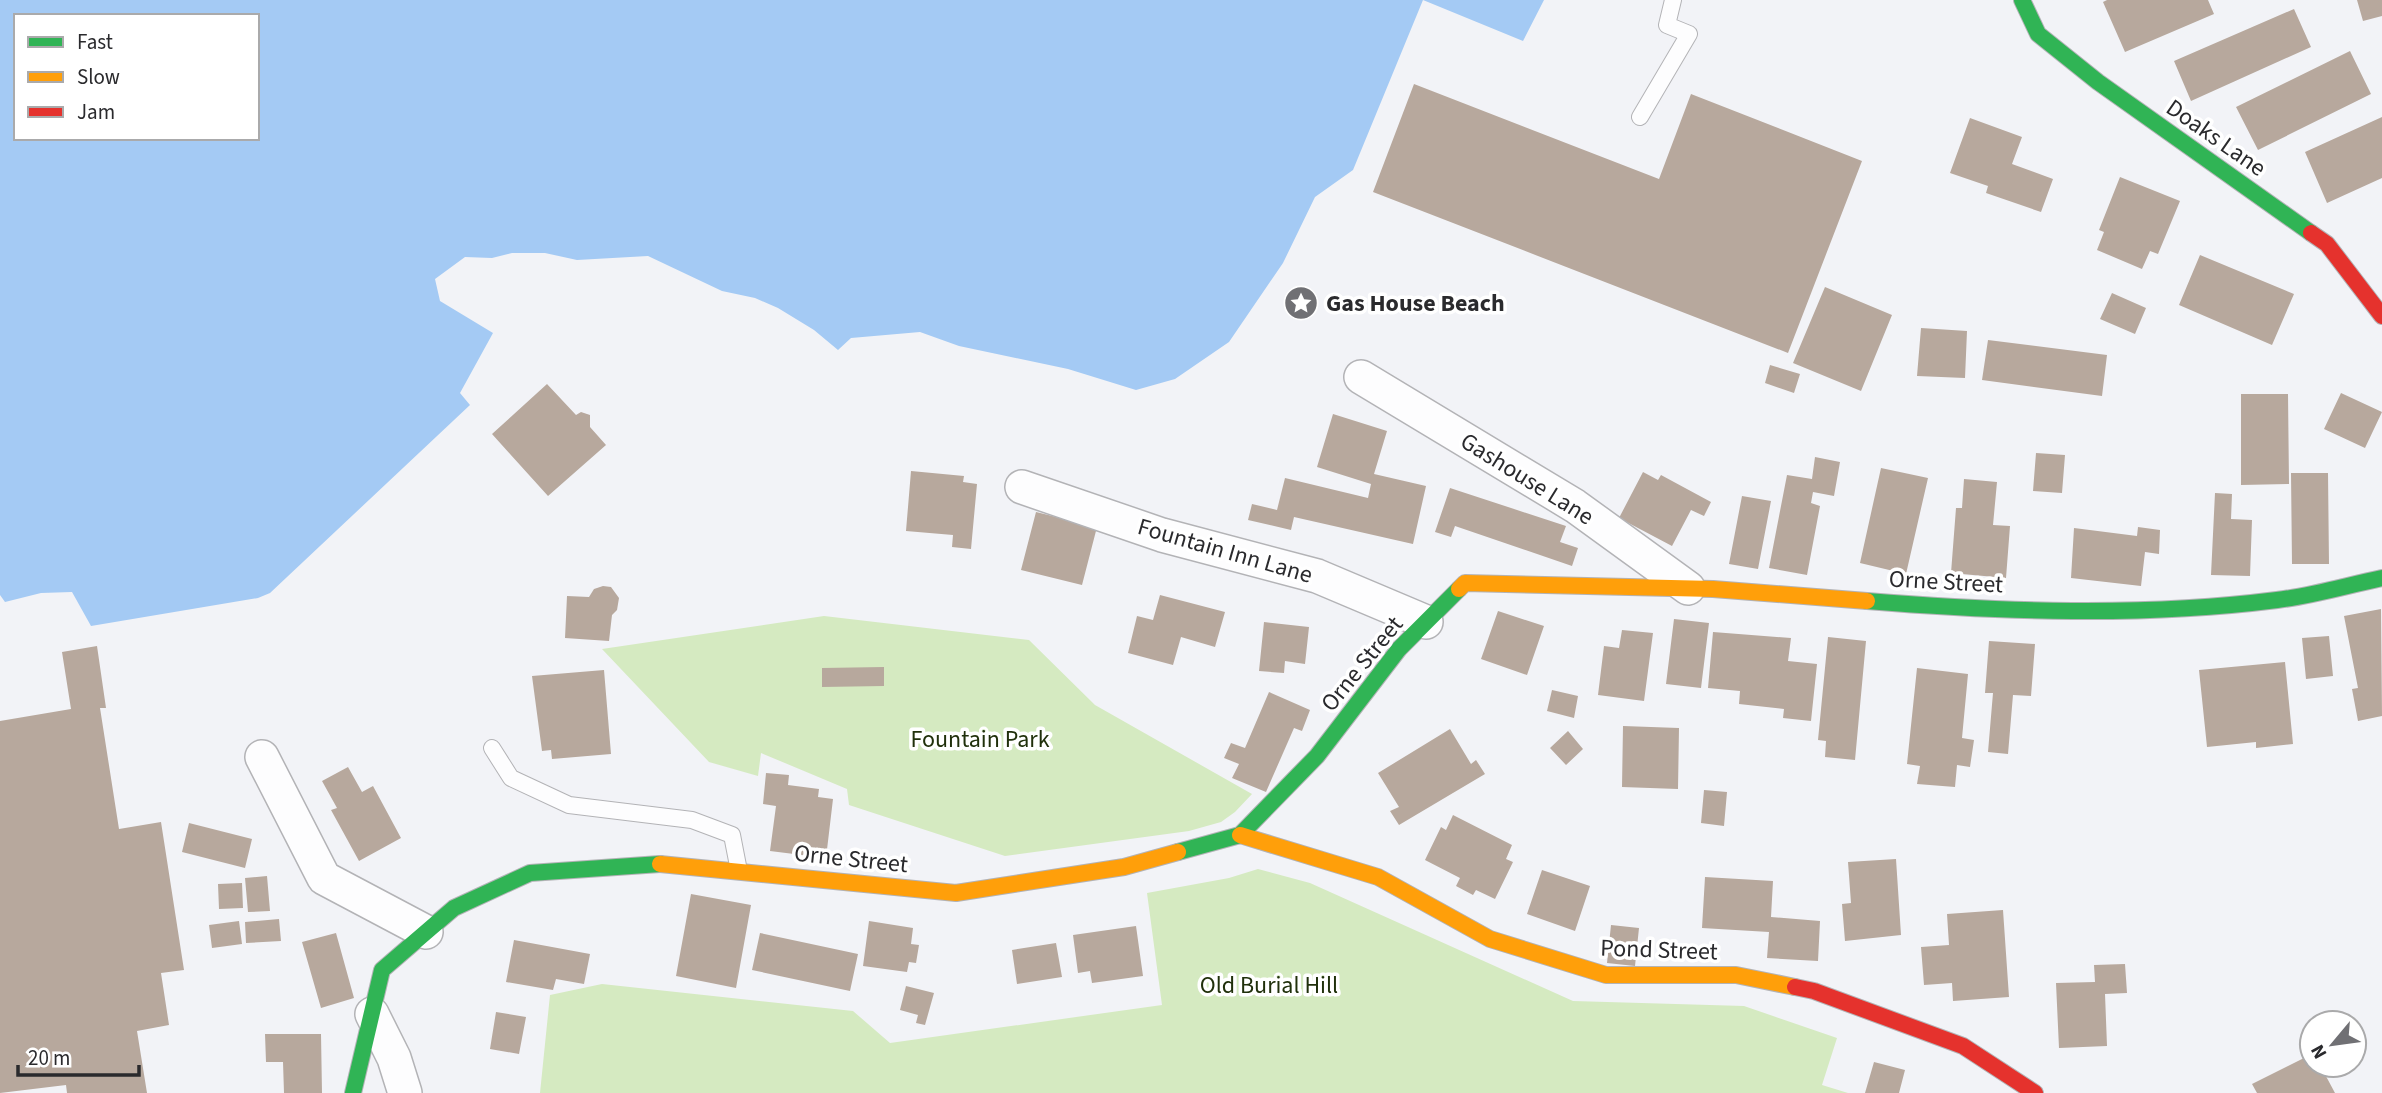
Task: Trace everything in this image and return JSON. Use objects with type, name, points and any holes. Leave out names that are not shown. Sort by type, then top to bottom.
[{"type":"street","name":"Doaks Lane","points":[[2022,0],[2038,34],[2098,82],[2327,244],[2382,316]]},
{"type":"street","name":"Gashouse Lane","points":[[1361,377],[1575,506],[1688,588]]},
{"type":"street","name":"Fountain Inn Lane","points":[[1022,487],[1162,535],[1317,576],[1426,622]]},
{"type":"street","name":"Orne Street","points":[[354,1093],[382,970],[454,908],[530,873],[663,864],[956,893],[1124,867],[1240,835],[1317,756],[1399,649],[1465,583],[1688,588],[1938,607],[2147,610],[2278,600],[2382,578]]},
{"type":"street","points":[[262,757],[324,878],[426,932]]},
{"type":"street","name":"Pond Street","points":[[1240,835],[1378,877],[1490,939],[1606,975],[1736,975],[1814,991],[1963,1046],[2035,1093]]},
{"type":"street","points":[[372,1014],[394,1058],[405,1093]]},
{"type":"lane","points":[[1640,117],[1689,34],[1667,25],[1673,0]]},
{"type":"lane","points":[[492,748],[510,778],[569,805],[692,820],[732,835],[740,871]]},
{"type":"green space","name":"Fountain Park","points":[[824,616],[1029,640],[1095,705],[1252,794],[1221,822],[1189,831],[1005,856],[849,805],[847,789],[761,753],[758,776],[709,762],[602,649]]},
{"type":"green space","name":"Old Burial Hill","points":[[1258,869],[1310,883],[1573,1001],[1744,1006],[1837,1038],[1822,1085],[1848,1093],[540,1093],[550,995],[602,984],[853,1011],[890,1043],[1162,1005],[1147,893],[1229,878]]},
{"type":"water","points":[[0,0],[1423,0],[1353,170],[1315,197],[1283,263],[1229,342],[1175,379],[1136,390],[1068,369],[959,346],[920,332],[851,338],[838,350],[814,330],[778,308],[755,298],[722,291],[648,256],[577,260],[545,253],[512,253],[492,258],[465,257],[435,279],[440,301],[493,333],[460,393],[470,405],[270,593],[258,598],[91,626],[72,592],[41,593],[5,602],[0,595]]},
{"type":"water","points":[[1423,0],[1544,0],[1523,41]]},
{"type":"building","points":[[2208,0],[2214,14],[2125,52],[2103,2]]},
{"type":"building","points":[[2357,0],[2382,0],[2382,16],[2363,21]]},
{"type":"building","points":[[2294,9],[2311,47],[2191,101],[2174,61]]},
{"type":"building","points":[[2350,51],[2371,94],[2258,150],[2236,107]]},
{"type":"building","points":[[1414,84],[1659,179],[1691,94],[1862,161],[1788,353],[1373,192]]},
{"type":"building","points":[[2382,117],[2382,178],[2327,203],[2305,152]]},
{"type":"building","points":[[1970,118],[2022,137],[2012,164],[2053,179],[2041,212],[1986,193],[1988,186],[1950,173]]},
{"type":"building","points":[[2120,177],[2180,201],[2158,254],[2150,251],[2142,269],[2097,250],[2104,232],[2099,230]]},
{"type":"building","points":[[2200,255],[2294,294],[2272,345],[2179,305]]},
{"type":"building","points":[[1825,287],[1892,315],[1861,391],[1793,363]]},
{"type":"building","points":[[2112,293],[2146,308],[2135,334],[2100,319]]},
{"type":"building","points":[[1921,328],[1967,331],[1965,378],[1917,376]]},
{"type":"building","points":[[1988,340],[2107,355],[2102,396],[1982,380]]},
{"type":"building","points":[[1770,365],[1800,374],[1794,393],[1765,383]]},
{"type":"building","points":[[547,384],[576,415],[581,412],[590,415],[590,427],[606,445],[548,496],[492,434]]},
{"type":"building","points":[[2341,393],[2382,412],[2365,448],[2324,429]]},
{"type":"building","points":[[2241,394],[2288,394],[2289,484],[2241,485]]},
{"type":"building","points":[[1333,414],[1387,431],[1374,474],[1426,486],[1413,544],[1294,517],[1291,530],[1248,520],[1252,504],[1277,510],[1285,478],[1368,498],[1371,484],[1317,467]]},
{"type":"building","points":[[2036,453],[2065,455],[2062,493],[2033,491]]},
{"type":"building","points":[[1815,457],[1840,462],[1834,496],[1813,492],[1811,503],[1820,506],[1807,575],[1769,568],[1787,475],[1812,479]]},
{"type":"building","points":[[1881,468],[1928,478],[1906,574],[1860,563]]},
{"type":"building","points":[[911,471],[964,476],[963,482],[977,484],[971,549],[952,547],[953,535],[906,531]]},
{"type":"building","points":[[1643,472],[1658,480],[1661,475],[1711,502],[1704,516],[1691,510],[1672,546],[1619,518]]},
{"type":"building","points":[[2291,473],[2328,473],[2329,564],[2292,564]]},
{"type":"building","points":[[1964,479],[1997,482],[1993,525],[2010,526],[2006,578],[1951,573],[1956,508],[1962,508]]},
{"type":"building","points":[[1450,488],[1566,526],[1560,542],[1578,548],[1572,566],[1455,526],[1451,537],[1435,532]]},
{"type":"building","points":[[2215,493],[2232,494],[2231,519],[2252,520],[2250,576],[2211,575]]},
{"type":"building","points":[[1742,496],[1771,501],[1758,569],[1729,564]]},
{"type":"building","points":[[1036,512],[1097,527],[1082,585],[1021,570]]},
{"type":"building","points":[[2138,527],[2160,530],[2159,554],[2145,552],[2141,586],[2071,578],[2074,528],[2137,536]]},
{"type":"building","points":[[611,587],[619,598],[617,610],[612,615],[609,641],[565,638],[567,596],[589,597],[594,589]]},
{"type":"building","points":[[1160,595],[1225,612],[1215,647],[1181,637],[1173,665],[1128,653],[1137,616],[1153,620]]},
{"type":"building","points":[[2381,609],[2382,716],[2358,721],[2352,689],[2358,688],[2344,616]]},
{"type":"building","points":[[1498,611],[1544,626],[1527,675],[1481,659]]},
{"type":"building","points":[[1674,619],[1709,623],[1701,688],[1666,684]]},
{"type":"building","points":[[1264,622],[1309,627],[1305,664],[1285,661],[1284,673],[1259,671]]},
{"type":"building","points":[[1622,630],[1653,633],[1644,701],[1598,695],[1604,646],[1619,648]]},
{"type":"building","points":[[1713,632],[1791,638],[1788,661],[1817,664],[1811,721],[1783,718],[1784,709],[1739,704],[1740,691],[1708,688]]},
{"type":"building","points":[[2329,636],[2333,676],[2306,679],[2302,638]]},
{"type":"building","points":[[1828,637],[1866,641],[1855,760],[1825,757],[1826,741],[1818,740]]},
{"type":"building","points":[[1989,641],[2035,644],[2031,696],[2013,695],[2008,754],[1988,752],[1993,693],[1985,693]]},
{"type":"building","points":[[97,646],[106,708],[100,708],[119,829],[161,822],[184,970],[161,973],[169,1025],[137,1031],[147,1093],[67,1093],[66,1085],[0,1093],[0,721],[71,709],[62,652]]},
{"type":"building","points":[[2285,662],[2293,744],[2256,748],[2256,742],[2207,747],[2199,670]]},
{"type":"building","points":[[884,667],[884,686],[822,687],[822,668]]},
{"type":"building","points":[[1917,668],[1968,674],[1962,738],[1974,740],[1970,767],[1957,765],[1955,787],[1917,784],[1920,766],[1907,764]]},
{"type":"building","points":[[604,670],[611,754],[552,759],[551,750],[542,751],[532,676]]},
{"type":"building","points":[[1552,690],[1578,696],[1574,718],[1547,711]]},
{"type":"building","points":[[1269,692],[1310,710],[1302,731],[1294,728],[1266,792],[1232,778],[1239,764],[1224,758],[1231,743],[1245,748]]},
{"type":"building","points":[[1623,726],[1679,728],[1678,789],[1622,787]]},
{"type":"building","points":[[1450,729],[1471,764],[1476,760],[1485,774],[1399,825],[1390,811],[1399,807],[1378,773]]},
{"type":"building","points":[[1568,731],[1583,749],[1566,765],[1550,748]]},
{"type":"building","points":[[348,767],[362,792],[373,786],[401,838],[359,861],[331,810],[337,808],[322,781]]},
{"type":"building","points":[[766,773],[789,775],[788,785],[819,789],[818,797],[833,799],[826,858],[770,851],[776,806],[763,804]]},
{"type":"building","points":[[1704,790],[1727,792],[1724,826],[1701,823]]},
{"type":"building","points":[[1453,815],[1512,845],[1506,859],[1513,862],[1495,899],[1476,890],[1473,895],[1456,886],[1460,878],[1425,860],[1441,827],[1446,830]]},
{"type":"building","points":[[189,823],[252,839],[245,868],[182,852]]},
{"type":"building","points":[[1896,859],[1901,935],[1845,941],[1842,904],[1851,903],[1848,862]]},
{"type":"building","points":[[1542,870],[1590,886],[1575,931],[1527,914]]},
{"type":"building","points":[[267,876],[270,911],[248,912],[245,878]]},
{"type":"building","points":[[1705,877],[1773,881],[1771,917],[1820,921],[1818,961],[1767,958],[1769,932],[1702,928]]},
{"type":"building","points":[[242,883],[243,908],[219,909],[218,884]]},
{"type":"building","points":[[691,894],[751,905],[736,988],[676,976]]},
{"type":"building","points":[[2003,910],[2009,997],[1953,1001],[1952,983],[1924,985],[1921,947],[1949,945],[1947,914]]},
{"type":"building","points":[[279,919],[281,941],[246,943],[245,922]]},
{"type":"building","points":[[239,921],[242,944],[212,948],[209,925]]},
{"type":"building","points":[[869,921],[913,928],[911,944],[919,945],[916,963],[909,962],[907,972],[863,966]]},
{"type":"building","points":[[1611,925],[1639,928],[1635,966],[1607,963]]},
{"type":"building","points":[[1136,926],[1143,976],[1092,983],[1090,971],[1078,973],[1073,935]]},
{"type":"building","points":[[336,933],[354,998],[321,1008],[302,942]]},
{"type":"building","points":[[760,933],[858,954],[850,991],[752,970]]},
{"type":"building","points":[[514,940],[590,954],[584,984],[556,979],[553,990],[506,982]]},
{"type":"building","points":[[1056,943],[1062,977],[1017,984],[1012,950]]},
{"type":"building","points":[[2125,964],[2127,993],[2105,994],[2107,1046],[2059,1048],[2056,983],[2095,982],[2094,965]]},
{"type":"building","points":[[906,986],[934,993],[925,1025],[916,1023],[918,1015],[900,1010]]},
{"type":"building","points":[[496,1012],[526,1017],[519,1054],[490,1049]]},
{"type":"building","points":[[265,1034],[321,1034],[322,1093],[284,1093],[283,1062],[266,1062]]},
{"type":"building","points":[[2298,1061],[2298,1079],[2328,1079],[2335,1093],[2257,1093],[2252,1084]]},
{"type":"building","points":[[1874,1062],[1905,1070],[1899,1093],[1865,1093]]},
{"type":"traffic: fast","points":[[2022,0],[2038,34],[2098,82],[2311,233]]},
{"type":"traffic: fast","points":[[1867,601],[2021,610],[2175,609],[2290,598],[2382,578]]},
{"type":"traffic: fast","points":[[1178,852],[1240,835],[1317,756],[1399,649],[1459,589]]},
{"type":"traffic: fast","points":[[353,1093],[382,970],[454,908],[530,873],[660,864]]},
{"type":"traffic: slow","points":[[1459,589],[1465,583],[1713,589],[1867,601]]},
{"type":"traffic: slow","points":[[1240,835],[1378,877],[1490,939],[1606,975],[1736,975],[1795,987]]},
{"type":"traffic: slow","points":[[660,864],[956,893],[1124,867],[1178,852]]},
{"type":"traffic: jam","points":[[2311,233],[2327,244],[2382,316]]},
{"type":"traffic: jam","points":[[1795,987],[1814,991],[1963,1046],[2035,1093]]},
{"type":"place","name":"Gas House Beach","points":[[1301,303]]}]
